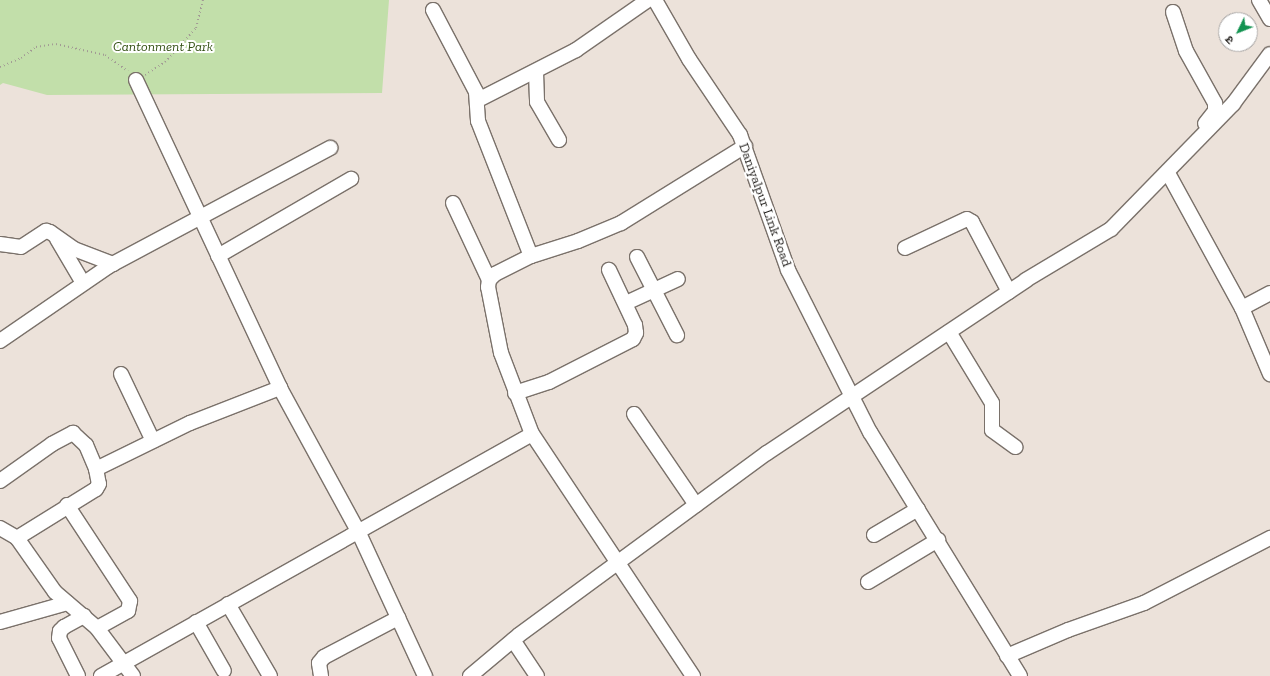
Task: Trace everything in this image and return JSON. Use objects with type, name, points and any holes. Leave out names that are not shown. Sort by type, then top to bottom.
[{"type":"street","points":[[478,100],[536,72],[576,50],[648,0]]},
{"type":"street","name":"Daniyalpur Link Road","points":[[655,0],[689,59],[745,146],[788,270],[870,432],[938,540],[1020,676]]},
{"type":"street","points":[[1259,0],[1270,19]]},
{"type":"street","points":[[433,10],[478,100],[478,121],[530,256]]},
{"type":"street","points":[[1173,12],[1188,55],[1216,107],[1194,145]]},
{"type":"street","points":[[470,676],[513,640],[619,561],[852,395],[1009,292],[1111,229],[1168,173],[1234,104],[1270,54]]},
{"type":"street","points":[[536,72],[537,102],[559,140]]},
{"type":"street","points":[[136,80],[280,388],[358,531],[425,676]]},
{"type":"street","points":[[489,280],[495,274],[530,256],[578,241],[621,223],[745,146]]},
{"type":"street","points":[[0,341],[24,327],[83,283],[113,264],[200,219],[330,148]]},
{"type":"street","points":[[1168,173],[1242,308],[1270,374]]},
{"type":"street","points":[[218,256],[351,179]]},
{"type":"street","points":[[453,203],[489,280],[488,287],[496,331],[515,393],[532,434],[619,561],[693,676]]},
{"type":"street","points":[[904,248],[967,219],[972,222],[1009,292]]},
{"type":"street","points":[[0,244],[21,247],[46,231],[54,233],[74,249],[113,264]]},
{"type":"street","points":[[54,233],[83,283]]},
{"type":"street","points":[[637,257],[677,334]]},
{"type":"street","points":[[515,393],[549,382],[633,340],[636,333],[635,325],[626,303],[609,270]]},
{"type":"street","points":[[626,303],[678,279]]},
{"type":"street","points":[[1242,308],[1270,293]]},
{"type":"street","points":[[949,332],[992,403],[992,430],[1015,447]]},
{"type":"street","points":[[121,374],[153,441]]},
{"type":"street","points":[[96,469],[190,423],[280,388]]},
{"type":"street","points":[[634,414],[696,505]]},
{"type":"street","points":[[0,481],[52,444],[74,433],[86,445],[96,469],[99,484],[96,489],[67,505],[17,538]]},
{"type":"street","points":[[101,676],[532,434]]},
{"type":"street","points":[[67,505],[130,602],[128,611],[97,628]]},
{"type":"street","points":[[874,535],[918,509]]},
{"type":"street","points":[[0,528],[17,538],[56,592],[97,628],[125,662],[133,676]]},
{"type":"street","points":[[1007,656],[1068,630],[1144,603],[1270,538]]},
{"type":"street","points":[[868,582],[938,540]]},
{"type":"street","points":[[0,622],[67,603]]},
{"type":"street","points":[[228,604],[270,676]]},
{"type":"street","points":[[78,676],[59,638],[60,631],[64,627],[84,616]]},
{"type":"street","points":[[321,676],[319,663],[324,657],[398,618]]},
{"type":"street","points":[[196,622],[224,671]]},
{"type":"street","points":[[513,640],[536,676]]},
{"type":"path","points":[[0,67],[21,58],[36,47],[56,44],[105,55],[123,66],[136,80],[165,62],[196,28],[203,0]]},
{"type":"green space","name":"Cantonment Park","points":[[0,0],[389,0],[382,93],[47,95],[3,83],[0,85]]}]
